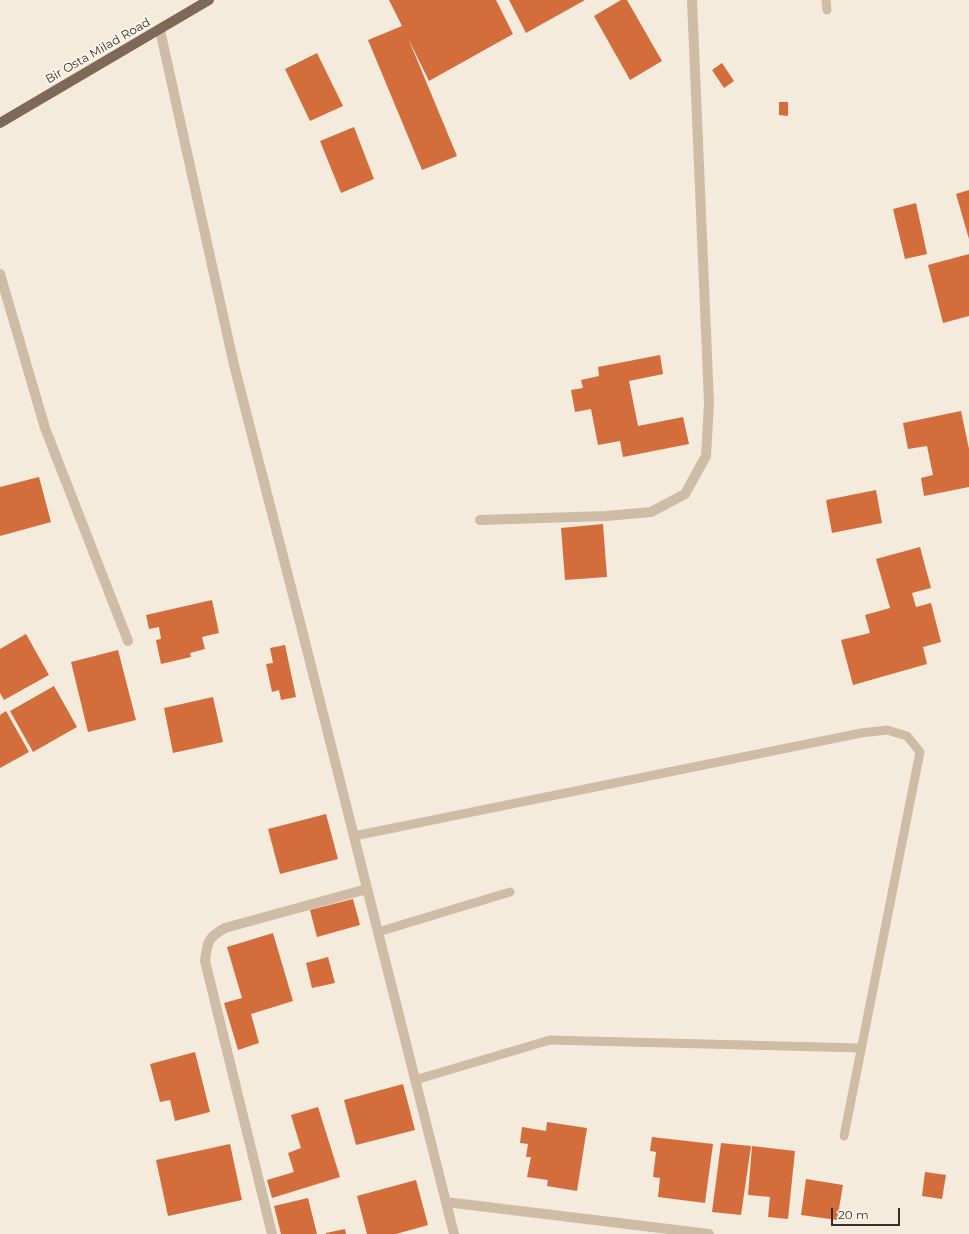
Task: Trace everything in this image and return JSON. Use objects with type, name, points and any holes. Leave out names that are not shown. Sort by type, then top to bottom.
[{"type":"main road","name":"Bir Osta Milad Road","points":[[0,123],[209,0]]},
{"type":"street","points":[[480,520],[606,516],[651,512],[685,494],[706,456],[709,403],[692,0]]},
{"type":"street","points":[[160,30],[234,365],[454,1234]]},
{"type":"street","points":[[0,274],[45,428],[128,641]]},
{"type":"street","points":[[272,1234],[205,961],[207,946],[215,934],[225,928],[367,889]]},
{"type":"street","points":[[446,1202],[709,1234]]},
{"type":"lane","points":[[826,0],[827,10]]},
{"type":"lane","points":[[354,836],[861,733],[887,730],[907,736],[920,752],[844,1136]]},
{"type":"lane","points":[[378,932],[510,892]]},
{"type":"lane","points":[[415,1080],[550,1040],[861,1048]]},
{"type":"building","points":[[389,0],[496,0],[513,34],[429,81],[408,38],[457,156],[422,170],[368,40],[402,26]]},
{"type":"building","points":[[509,0],[585,0],[526,33]]},
{"type":"building","points":[[621,0],[627,0],[662,61],[630,80],[594,16]]},
{"type":"building","points":[[317,53],[343,106],[310,121],[285,69]]},
{"type":"building","points":[[722,63],[734,81],[724,88],[712,70]]},
{"type":"building","points":[[779,102],[788,102],[788,116],[779,115]]},
{"type":"building","points":[[354,127],[374,179],[341,193],[320,141]]},
{"type":"building","points":[[969,190],[969,239],[956,194]]},
{"type":"building","points":[[916,203],[927,254],[905,259],[893,209]]},
{"type":"building","points":[[969,254],[969,316],[943,323],[928,265]]},
{"type":"building","points":[[660,355],[663,374],[629,381],[638,426],[683,417],[689,444],[623,457],[620,441],[598,445],[591,409],[575,412],[571,390],[583,388],[581,380],[599,376],[598,367]]},
{"type":"building","points":[[961,411],[969,449],[969,487],[924,496],[921,478],[933,475],[927,446],[908,449],[903,423]]},
{"type":"building","points":[[39,477],[51,522],[0,536],[0,487]]},
{"type":"building","points":[[876,490],[882,523],[832,533],[826,500]]},
{"type":"building","points":[[603,524],[607,577],[565,580],[561,528]]},
{"type":"building","points":[[920,547],[931,588],[912,593],[916,607],[931,603],[941,642],[923,647],[927,664],[853,685],[841,640],[870,633],[865,615],[890,608],[876,559]]},
{"type":"building","points":[[212,600],[219,633],[202,637],[205,649],[190,653],[191,657],[161,664],[156,640],[161,639],[159,627],[149,629],[146,615]]},
{"type":"building","points":[[26,634],[49,675],[4,700],[0,693],[0,649]]},
{"type":"building","points":[[285,645],[296,697],[281,700],[279,690],[272,692],[266,664],[273,663],[270,648]]},
{"type":"building","points":[[118,650],[136,720],[88,732],[71,662]]},
{"type":"building","points":[[54,686],[77,727],[33,752],[10,711]]},
{"type":"building","points":[[213,697],[223,742],[173,753],[164,708]]},
{"type":"building","points":[[6,711],[29,752],[0,768],[0,715]]},
{"type":"building","points":[[326,814],[338,859],[280,874],[268,829]]},
{"type":"building","points":[[353,899],[360,925],[317,937],[310,910]]},
{"type":"building","points":[[273,933],[293,1001],[251,1014],[259,1043],[238,1050],[224,1003],[242,998],[227,947]]},
{"type":"building","points":[[328,957],[335,983],[312,988],[306,963]]},
{"type":"building","points":[[195,1052],[210,1112],[175,1121],[170,1100],[160,1102],[150,1064]]},
{"type":"building","points":[[403,1084],[415,1130],[356,1145],[344,1100]]},
{"type":"building","points":[[318,1107],[340,1177],[272,1198],[267,1180],[294,1172],[288,1153],[301,1148],[291,1115]]},
{"type":"building","points":[[547,1122],[587,1128],[577,1191],[547,1186],[548,1180],[527,1177],[531,1157],[526,1157],[528,1144],[520,1143],[522,1127],[546,1131]]},
{"type":"building","points":[[652,1137],[713,1144],[705,1203],[658,1197],[660,1178],[653,1177],[656,1152],[650,1151]]},
{"type":"building","points":[[721,1143],[751,1146],[741,1215],[712,1212]]},
{"type":"building","points":[[230,1144],[242,1200],[168,1216],[156,1160]]},
{"type":"building","points":[[752,1146],[795,1151],[788,1219],[768,1217],[770,1197],[748,1195]]},
{"type":"building","points":[[925,1172],[946,1175],[942,1199],[922,1196]]},
{"type":"building","points":[[806,1179],[843,1185],[837,1220],[801,1215]]},
{"type":"building","points":[[416,1180],[428,1225],[396,1234],[367,1234],[357,1196]]},
{"type":"building","points":[[308,1198],[317,1234],[281,1234],[274,1206]]},
{"type":"building","points":[[345,1229],[346,1234],[326,1234],[326,1233]]}]
